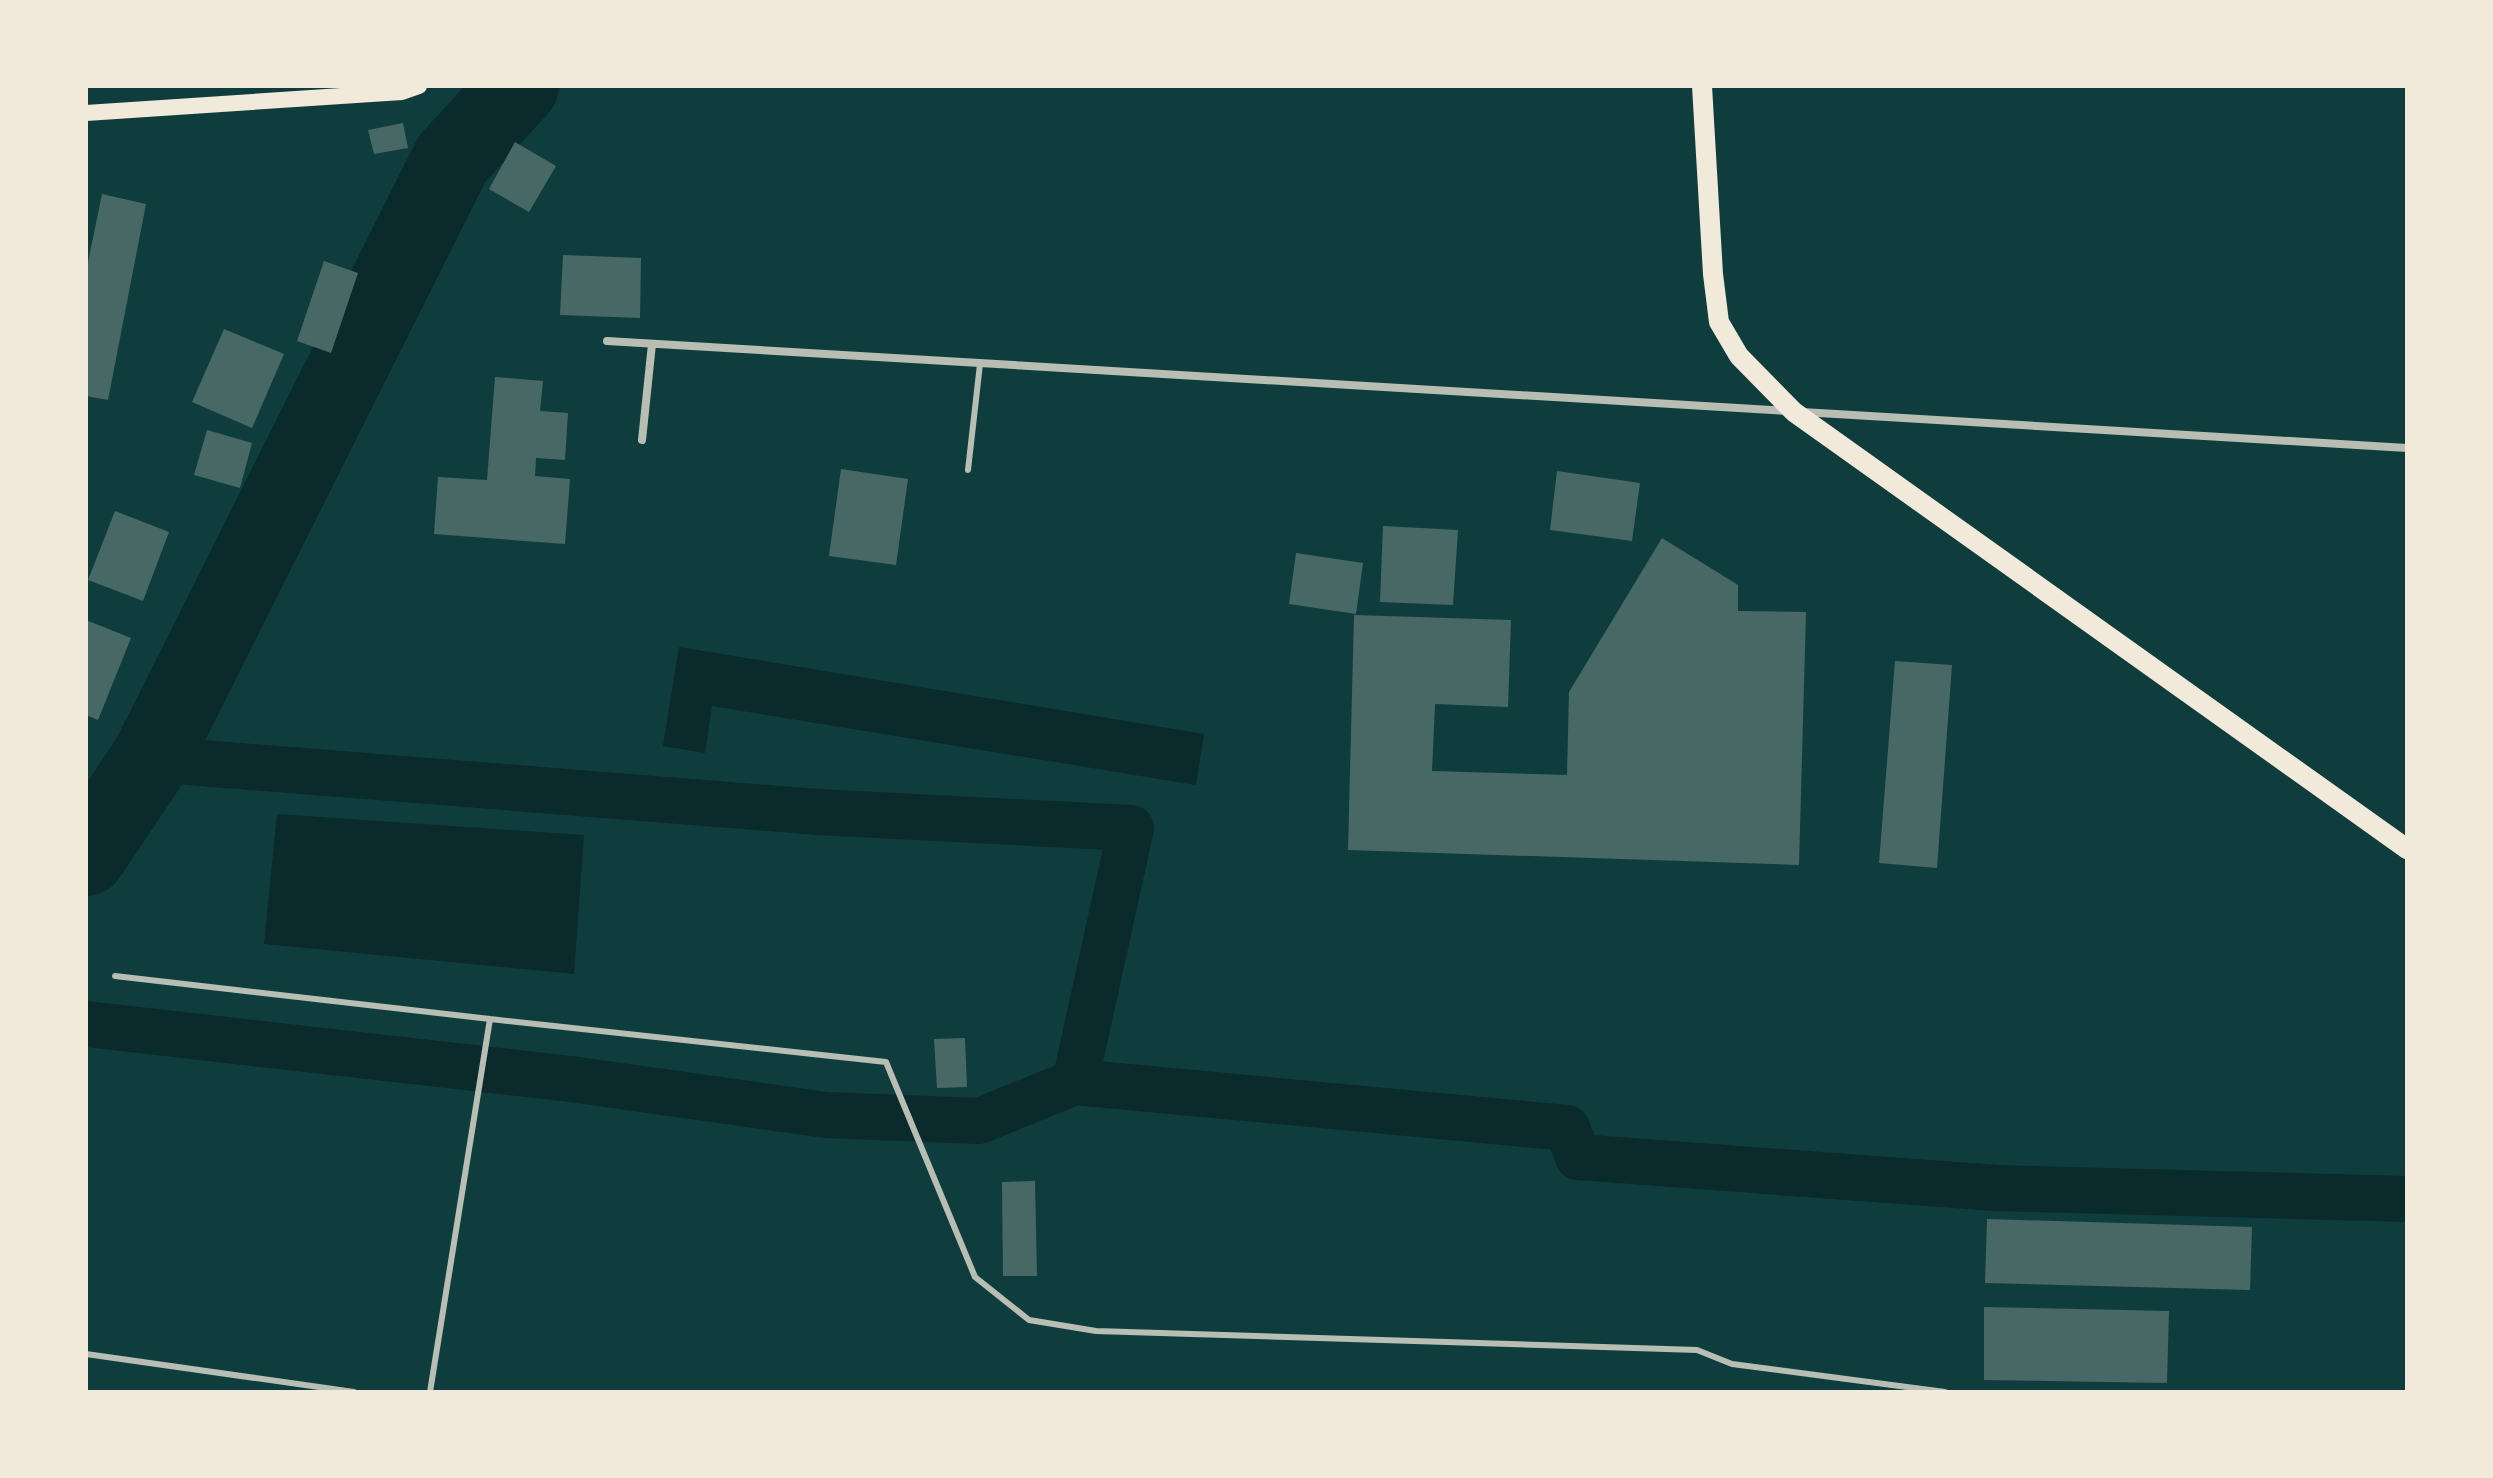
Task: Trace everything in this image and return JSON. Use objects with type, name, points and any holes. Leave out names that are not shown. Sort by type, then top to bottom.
[{"type":"main road","points":[[86,113],[402,92],[419,86]]},
{"type":"main road","points":[[1702,86],[1713,274],[1719,322],[1739,356],[1794,412],[2407,849]]},
{"type":"street","points":[[607,341],[2407,448]]},
{"type":"street","points":[[642,440],[652,344]]},
{"type":"lane","points":[[968,470],[980,364]]},
{"type":"lane","points":[[115,976],[886,1062],[975,1277],[1029,1320],[1096,1331],[1697,1350],[1732,1364],[1945,1392]]},
{"type":"lane","points":[[430,1392],[490,1020]]},
{"type":"lane","points":[[86,1354],[354,1392]]},
{"type":"water","points":[[679,647],[1204,734],[1196,785],[712,706],[705,753],[663,746]]},
{"type":"water","points":[[277,814],[584,835],[574,974],[264,944]]},
{"type":"building","points":[[403,123],[408,148],[374,154],[368,130]]},
{"type":"building","points":[[515,142],[556,166],[529,212],[489,189]]},
{"type":"building","points":[[102,194],[146,204],[108,400],[86,396],[86,272]]},
{"type":"building","points":[[563,255],[641,258],[640,318],[560,315]]},
{"type":"building","points":[[324,261],[358,273],[331,353],[297,341]]},
{"type":"building","points":[[224,329],[284,354],[252,428],[192,402]]},
{"type":"building","points":[[495,377],[543,381],[540,411],[568,413],[565,460],[536,458],[535,476],[570,479],[565,544],[434,534],[438,477],[487,480]]},
{"type":"building","points":[[207,430],[252,443],[240,488],[194,475]]},
{"type":"building","points":[[841,469],[908,479],[896,565],[829,556]]},
{"type":"building","points":[[1557,471],[1640,483],[1632,541],[1550,530]]},
{"type":"building","points":[[115,511],[169,532],[143,601],[88,580]]},
{"type":"building","points":[[1383,526],[1458,530],[1453,605],[1380,602]]},
{"type":"building","points":[[1662,538],[1738,585],[1738,611],[1806,612],[1799,865],[1348,850],[1354,615],[1511,620],[1508,707],[1435,704],[1432,771],[1567,775],[1569,692]]},
{"type":"building","points":[[1296,553],[1363,563],[1356,614],[1289,604]]},
{"type":"building","points":[[86,620],[131,638],[98,720],[86,715]]},
{"type":"building","points":[[1895,661],[1952,665],[1937,868],[1879,863]]},
{"type":"building","points":[[965,1038],[967,1087],[937,1088],[934,1039]]},
{"type":"building","points":[[1035,1181],[1037,1276],[1003,1276],[1002,1182]]},
{"type":"building","points":[[1987,1219],[2252,1227],[2250,1290],[1985,1283]]},
{"type":"building","points":[[1984,1307],[2169,1311],[2167,1383],[1984,1380]]},
{"type":"waterway","points":[[86,856],[151,759],[452,159],[519,86]]},
{"type":"waterway","points":[[151,759],[818,812],[1131,828],[1075,1082],[1567,1128],[1578,1157],[1996,1188],[2407,1199]]},
{"type":"waterway","points":[[86,1024],[571,1079],[826,1115],[979,1121],[1075,1082]]}]
